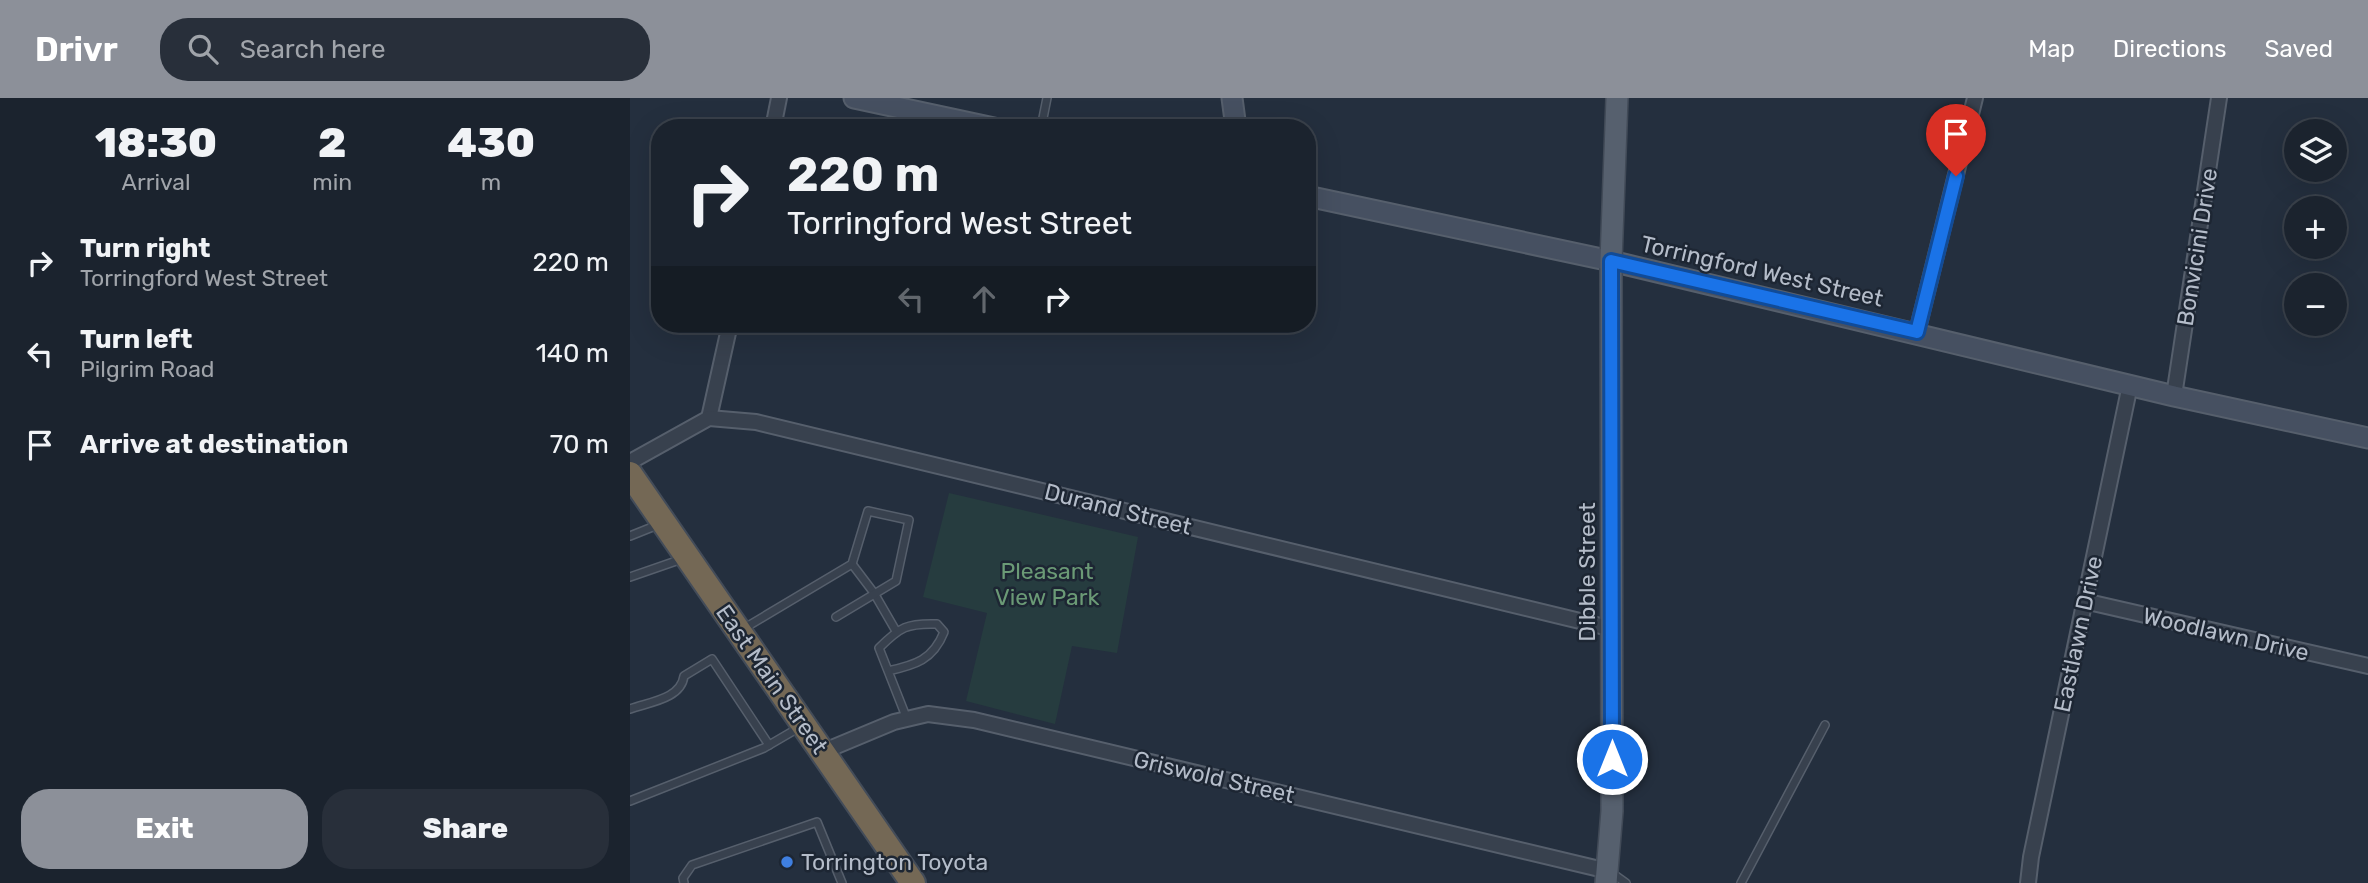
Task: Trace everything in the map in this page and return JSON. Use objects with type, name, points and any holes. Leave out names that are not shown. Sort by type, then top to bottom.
[{"type":"highway","name":"East Main Street","points":[[630,474],[822,752],[906,881]]},
{"type":"main road","name":"Dibble Street","points":[[1607,877],[1612,811],[1611,261],[1617,98]]},
{"type":"street","points":[[775,119],[779,98]]},
{"type":"street","points":[[854,98],[940,119]]},
{"type":"street","points":[[1232,98],[1235,119]]},
{"type":"street","points":[[1917,332],[1975,98]]},
{"type":"street","name":"Bonvicini Drive","points":[[2174,396],[2219,98]]},
{"type":"street","name":"Torringford West Street","points":[[1316,198],[1611,261],[1917,332],[2174,396],[2368,438]]},
{"type":"street","points":[[630,461],[709,418],[728,333]]},
{"type":"street","name":"Eastlawn Drive","points":[[2028,883],[2031,856],[2130,385]]},
{"type":"street","name":"Durand Street","points":[[709,418],[756,422],[1613,629]]},
{"type":"street","name":"Woodlawn Drive","points":[[2084,601],[2368,666]]},
{"type":"street","name":"Griswold Street","points":[[822,752],[907,719],[928,714],[974,720],[1607,877]]},
{"type":"lane","points":[[1043,119],[1047,98]]},
{"type":"lane","points":[[739,631],[852,564],[867,511],[909,520],[896,581],[836,617]]},
{"type":"lane","points":[[630,536],[664,523]]},
{"type":"lane","points":[[630,577],[687,557]]},
{"type":"lane","points":[[852,564],[874,593],[896,631]]},
{"type":"lane","points":[[888,671],[925,661],[939,646],[944,632],[937,624],[913,623],[896,631],[879,648],[888,671],[907,719]]},
{"type":"lane","points":[[630,709],[676,693],[682,687],[684,676],[712,659],[769,745]]},
{"type":"lane","points":[[630,801],[769,745],[803,725]]},
{"type":"lane","points":[[1741,883],[1825,725]]},
{"type":"lane","points":[[684,883],[683,878],[692,865],[817,822],[842,883]]},
{"type":"lane","points":[[1607,877],[1626,883]]},
{"type":"green space","name":"Pleasant View Park","points":[[949,493],[1138,537],[1117,653],[1072,646],[1055,724],[966,701],[987,613],[923,597]]},
{"type":"place","name":"Torrington Toyota","points":[[787,862]]},
{"type":"route","points":[[1612,759],[1611,261],[1917,332],[1956,176]]}]
